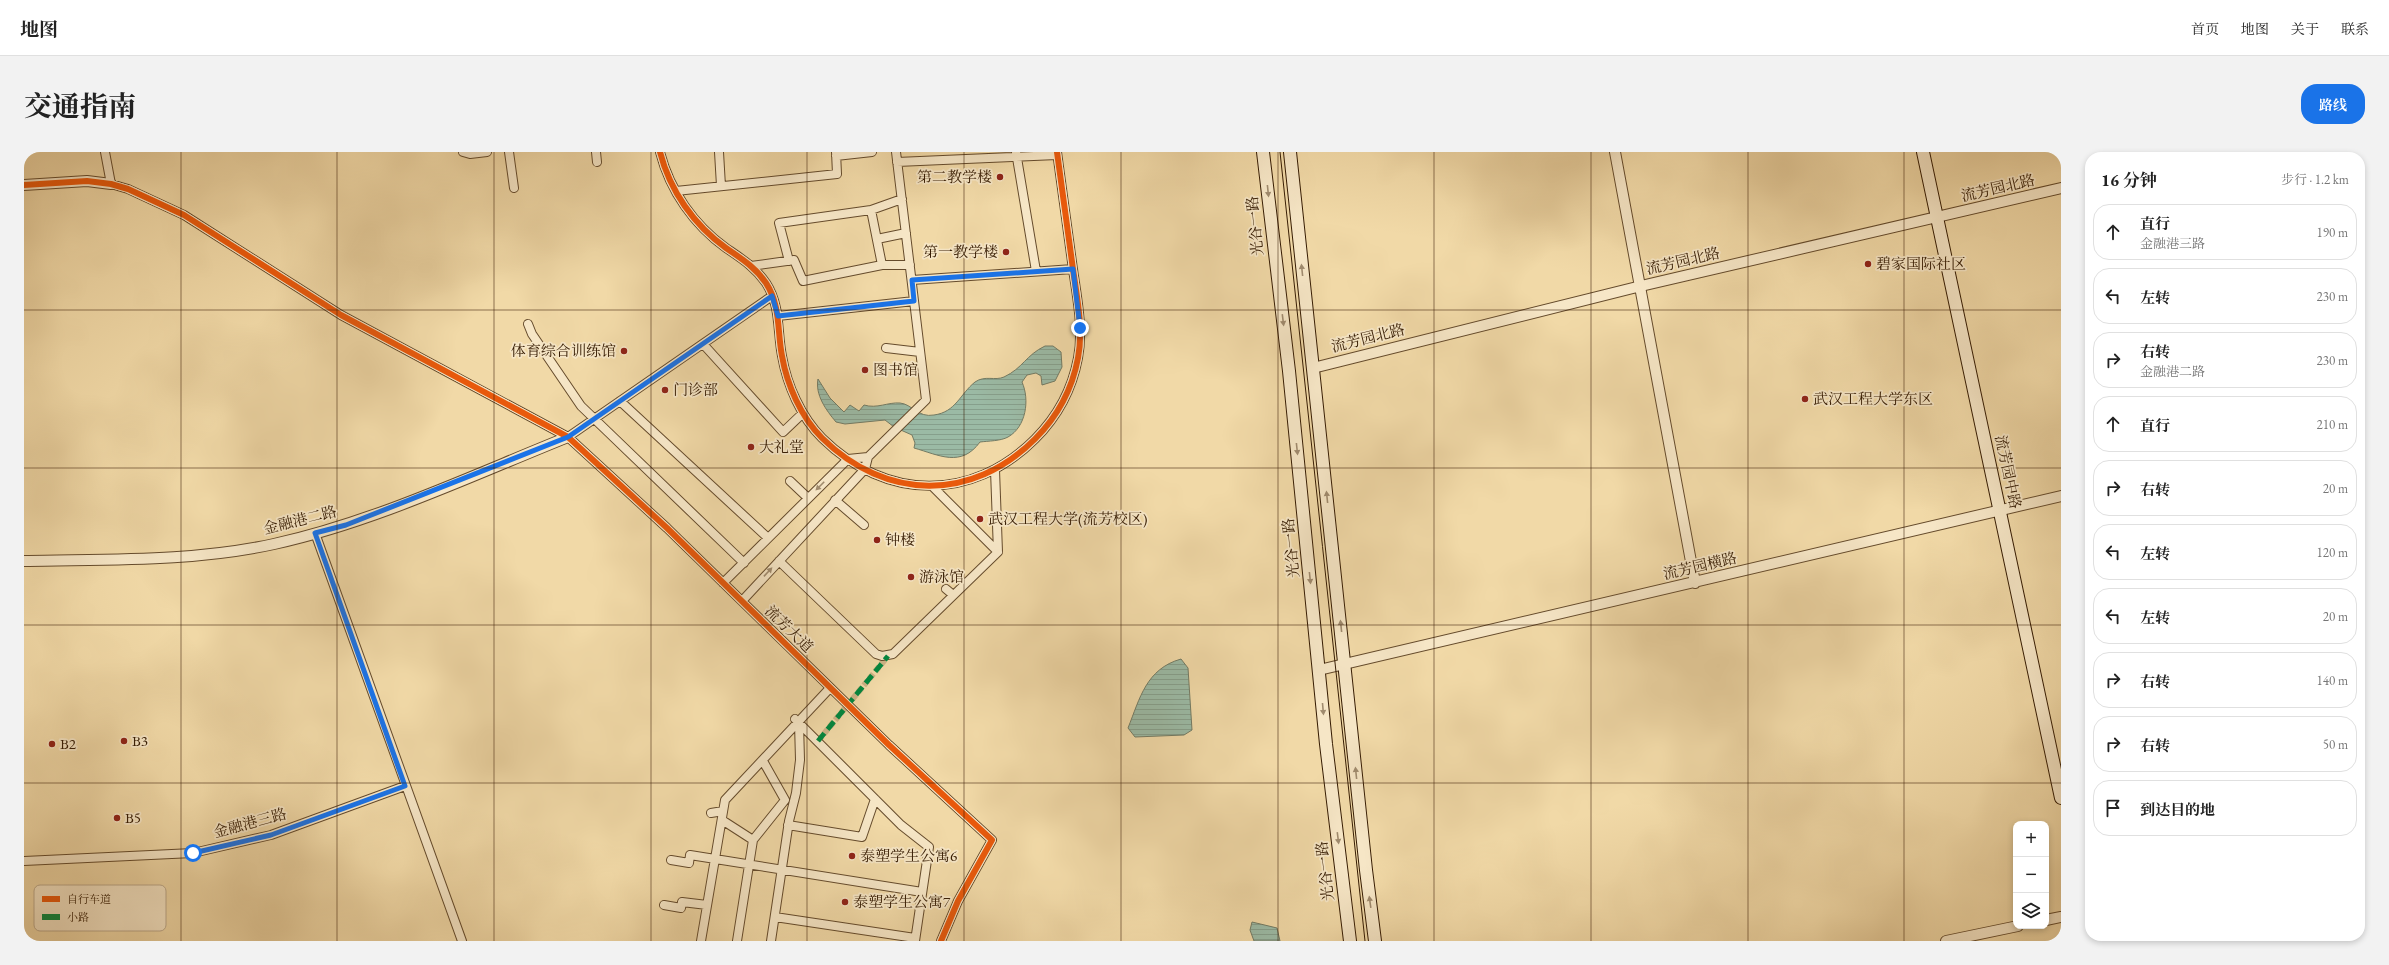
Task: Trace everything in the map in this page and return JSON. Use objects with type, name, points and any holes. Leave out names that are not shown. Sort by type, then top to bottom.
[{"type":"main road","name":"光谷一路","points":[[1263,152],[1289,371],[1319,670],[1350,941]]},
{"type":"main road","points":[[1290,152],[1375,941]]},
{"type":"main road","name":"流芳园中路","points":[[1923,152],[2061,798]]},
{"type":"street","points":[[24,185],[87,181],[111,184],[105,152]]},
{"type":"street","points":[[463,152],[470,154],[487,152]]},
{"type":"street","points":[[509,152],[514,188]]},
{"type":"street","points":[[596,152],[597,162]]},
{"type":"street","points":[[660,152],[676,191],[692,217],[704,230],[751,266],[765,283],[772,296],[778,316],[783,360],[793,392],[803,413],[822,438],[848,459],[896,481],[933,487],[959,484],[995,470],[1021,452],[1052,419],[1067,394],[1074,374],[1080,347],[1080,316],[1057,153],[1017,154],[898,162]]},
{"type":"street","points":[[719,152],[721,186]]},
{"type":"street","points":[[676,191],[837,174],[836,154],[872,152]]},
{"type":"street","points":[[742,601],[865,468],[868,458],[926,400],[896,152]]},
{"type":"street","points":[[1615,152],[1695,582]]},
{"type":"street","points":[[1017,154],[1036,271]]},
{"type":"street","name":"流芳大道","points":[[111,184],[128,189],[184,215],[341,315],[568,437],[742,601],[830,688],[992,840],[958,901],[941,941]]},
{"type":"street","name":"流芳园北路","points":[[1313,368],[1641,286],[2061,188]]},
{"type":"street","points":[[789,261],[779,223],[871,210],[902,199]]},
{"type":"street","points":[[871,210],[882,265]]},
{"type":"street","points":[[877,239],[906,233]]},
{"type":"street","points":[[751,266],[794,260],[803,281],[882,265],[910,265]]},
{"type":"street","points":[[912,280],[1073,269]]},
{"type":"street","points":[[568,437],[772,296]]},
{"type":"street","points":[[778,316],[914,301]]},
{"type":"street","points":[[528,324],[532,334],[581,406],[744,562]]},
{"type":"street","points":[[703,344],[783,432],[803,413]]},
{"type":"street","points":[[886,348],[920,352]]},
{"type":"street","points":[[620,401],[768,538]]},
{"type":"street","name":"金融港二路","points":[[24,561],[197,556],[273,544],[346,525],[568,437]]},
{"type":"street","points":[[723,583],[848,459],[868,458]]},
{"type":"street","points":[[995,470],[998,552]]},
{"type":"street","points":[[790,481],[808,498]]},
{"type":"street","points":[[933,487],[998,552]]},
{"type":"street","name":"流芳园横路","points":[[1319,670],[2061,496]]},
{"type":"street","points":[[834,500],[864,525]]},
{"type":"street","points":[[315,533],[462,941]]},
{"type":"street","points":[[779,561],[876,654],[882,656],[893,654],[949,592],[998,552]]},
{"type":"street","points":[[700,941],[725,800],[763,761],[797,721],[830,688]]},
{"type":"street","points":[[774,917],[915,940],[929,847],[913,836],[797,721]]},
{"type":"street","points":[[771,941],[783,870],[788,825],[796,793],[800,760],[797,721]]},
{"type":"street","points":[[737,941],[753,840],[784,800],[763,761]]},
{"type":"street","name":"金融港三路","points":[[24,861],[193,853],[271,835],[405,786]]},
{"type":"street","points":[[788,825],[862,837],[875,799]]},
{"type":"street","points":[[711,813],[723,811]]},
{"type":"street","points":[[722,820],[753,840]]},
{"type":"street","points":[[671,860],[689,863],[690,855],[715,858],[922,892]]},
{"type":"street","points":[[664,905],[681,908],[682,902],[707,905]]},
{"type":"street","points":[[2049,919],[2061,917]]},
{"type":"street","points":[[1946,941],[2013,927]]},
{"type":"shaded area","points":[[1045,346],[1053,346],[1061,352],[1062,367],[1055,381],[1042,385],[1041,376],[1036,373],[1027,375],[1022,382],[1026,397],[1026,405],[1019,427],[1008,437],[994,441],[980,442],[973,450],[965,455],[957,457],[941,456],[914,448],[915,443],[912,435],[894,427],[885,420],[845,424],[836,422],[822,402],[818,391],[818,379],[830,398],[844,412],[850,405],[859,411],[864,405],[878,406],[891,403],[900,403],[924,415],[934,415],[948,410],[953,406],[975,382],[986,378],[1004,377],[1016,370],[1033,353]]},
{"type":"shaded area","points":[[1181,659],[1188,668],[1192,730],[1184,735],[1135,737],[1128,728],[1146,686],[1152,677],[1160,670]]},
{"type":"shaded area","points":[[1252,922],[1277,928],[1280,941],[1254,941],[1250,930]]},
{"type":"tunnel","points":[[818,741],[888,656]]},
{"type":"tram line","points":[[1280,152],[1365,941]]},
{"type":"marked path","points":[[818,741],[888,656]]},
{"type":"cycle path","points":[[660,152],[670,180],[685,206],[694,218],[714,239],[753,268],[762,277],[771,292],[778,319],[780,347],[787,378],[801,410],[814,430],[847,459],[873,474],[901,483],[929,486],[957,483],[984,474],[1010,460],[1043,431],[1057,412],[1068,392],[1078,358],[1080,346],[1080,322],[1057,152]]},
{"type":"cycle path","points":[[24,185],[87,181],[111,184],[128,189],[184,215],[341,315],[568,437],[667,528],[889,745],[992,840],[958,901],[941,941]]},
{"type":"place","name":"第二教学楼","points":[[1000,177]]},
{"type":"place","name":"第一教学楼","points":[[1006,252]]},
{"type":"place","name":"碧家国际社区","points":[[1868,264]]},
{"type":"place","name":"体育综合训练馆","points":[[624,351]]},
{"type":"place","name":"图书馆","points":[[865,370]]},
{"type":"place","name":"门诊部","points":[[665,390]]},
{"type":"place","name":"武汉工程大学东区","points":[[1805,399]]},
{"type":"place","name":"大礼堂","points":[[751,447]]},
{"type":"place","name":"武汉工程大学(流芳校区)","points":[[980,519]]},
{"type":"place","name":"钟楼","points":[[877,540]]},
{"type":"place","name":"游泳馆","points":[[911,577]]},
{"type":"place","name":"B3","points":[[124,741]]},
{"type":"place","name":"B2","points":[[52,744]]},
{"type":"place","name":"B5","points":[[117,818]]},
{"type":"place","name":"泰塑学生公寓6","points":[[852,856]]},
{"type":"place","name":"泰塑学生公寓7","points":[[845,902]]},
{"type":"route","points":[[193,853],[271,835],[405,786],[315,533],[346,525],[568,437],[772,296],[778,316],[914,301],[912,280],[1073,269],[1080,316],[1080,328]]}]
